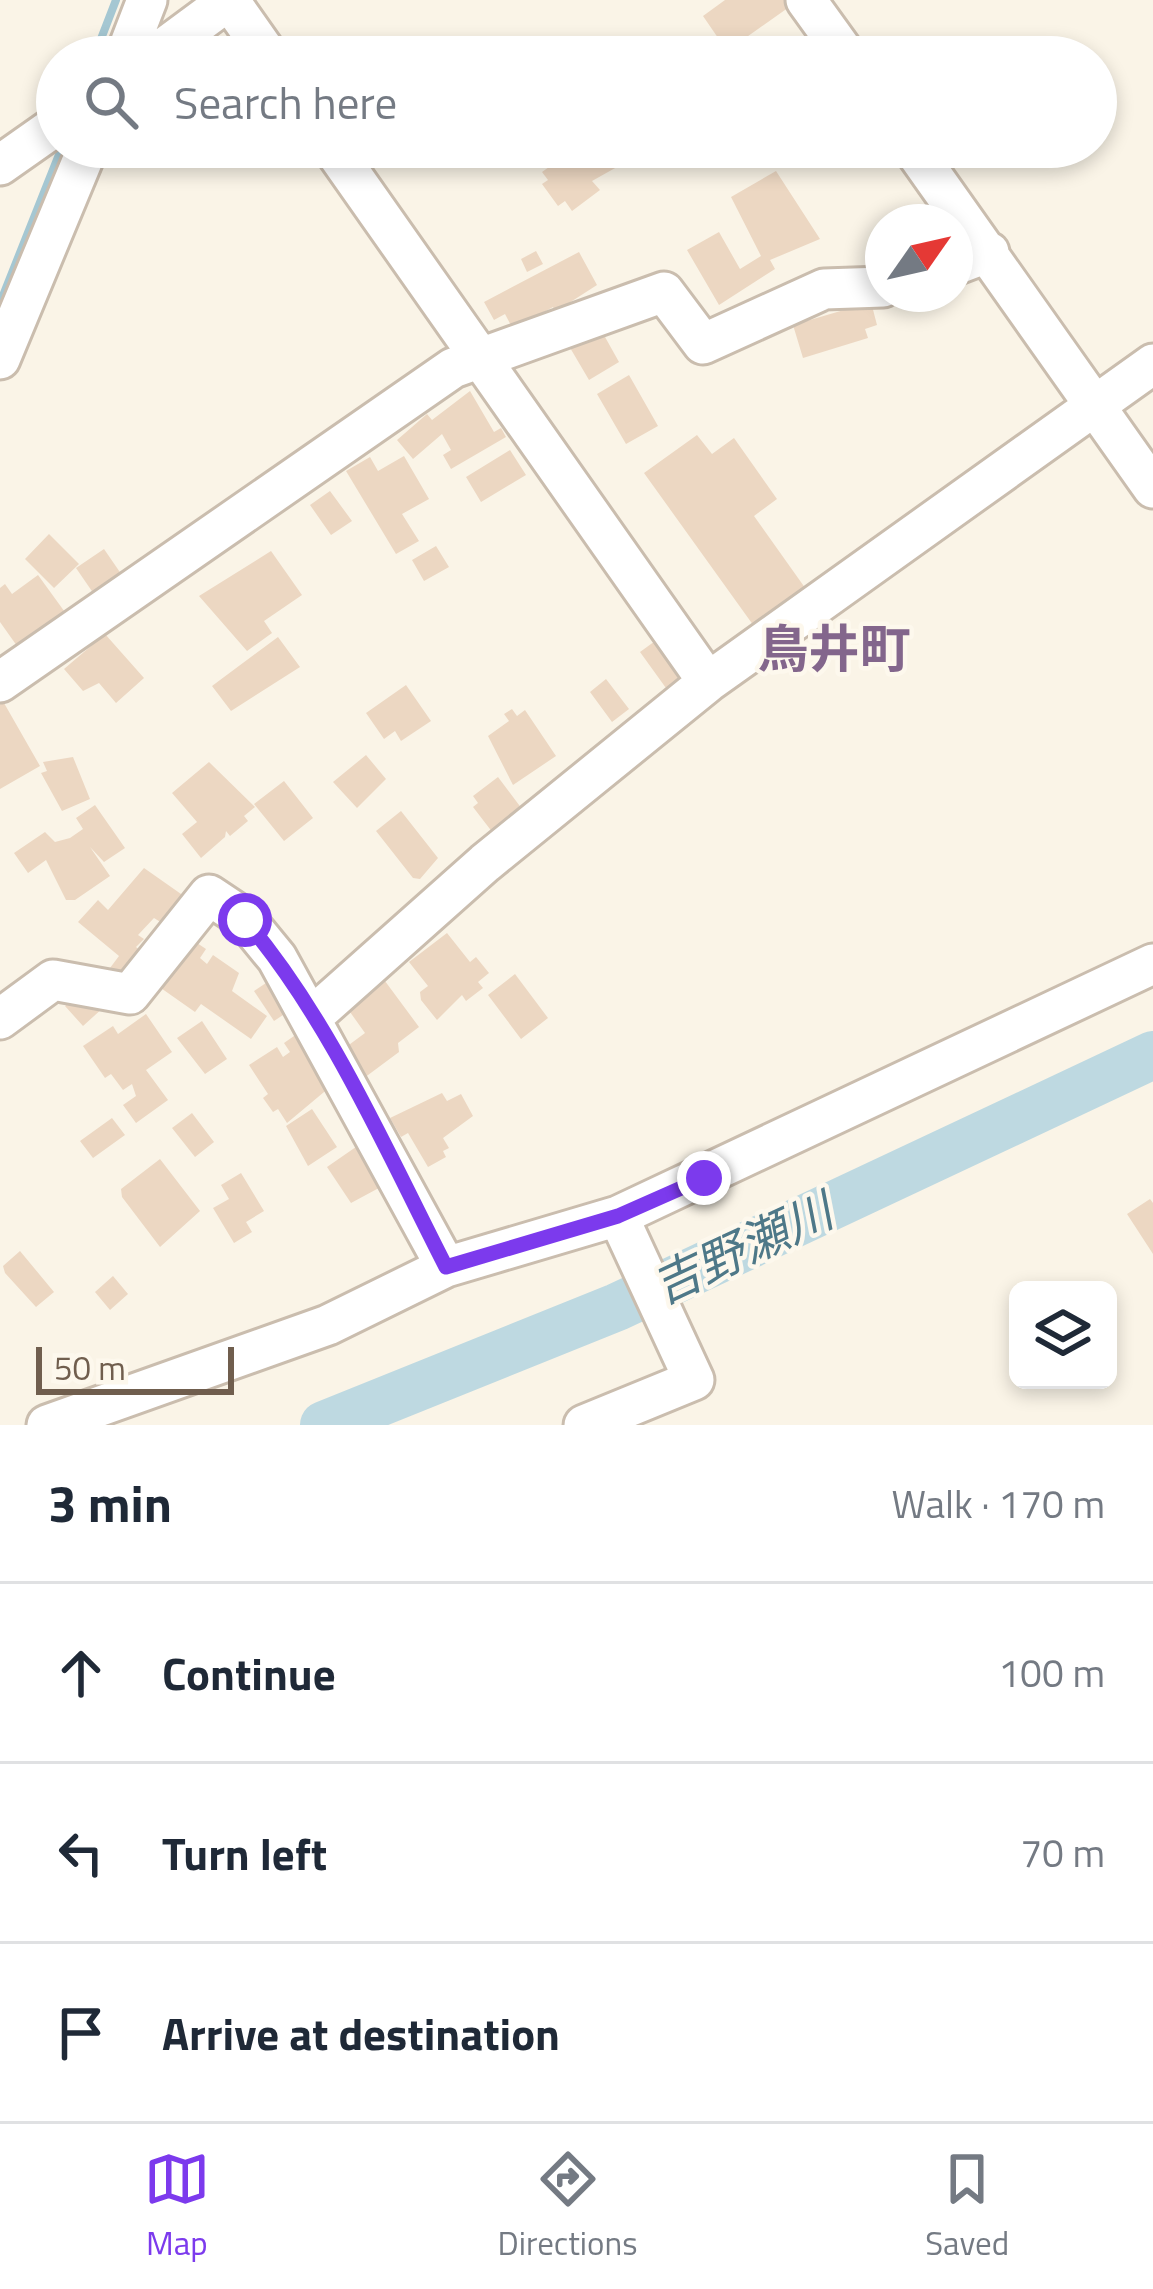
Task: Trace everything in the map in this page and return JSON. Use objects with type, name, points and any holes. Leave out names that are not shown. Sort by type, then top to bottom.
[{"type":"street","points":[[132,36],[147,0]]},
{"type":"street","points":[[180,36],[229,0],[254,36]]},
{"type":"street","points":[[806,0],[832,36]]},
{"type":"street","points":[[0,165],[36,140]]},
{"type":"street","points":[[0,359],[79,168]]},
{"type":"street","points":[[347,168],[708,682]]},
{"type":"street","points":[[924,168],[943,204]]},
{"type":"street","points":[[973,260],[1093,405],[1153,488]]},
{"type":"street","points":[[0,682],[454,368],[664,292],[703,344],[824,289],[865,288]]},
{"type":"street","points":[[313,1016],[485,862],[708,682],[1153,364]]},
{"type":"street","points":[[0,1019],[52,980],[130,994],[208,895],[245,920],[277,958],[313,1016],[446,1267]]},
{"type":"street","points":[[47,1425],[328,1325],[446,1267],[618,1216],[1153,964]]},
{"type":"street","points":[[584,1425],[694,1380],[618,1216]]},
{"type":"building","points":[[725,0],[789,0],[792,5],[748,36],[717,36],[703,16]]},
{"type":"building","points":[[548,168],[615,168],[592,181],[600,190],[572,211],[565,201],[558,206],[542,184],[548,180],[542,172]]},
{"type":"building","points":[[776,171],[820,239],[770,260],[775,269],[719,305],[687,250],[719,232],[740,269],[761,256],[731,197]]},
{"type":"building","points":[[536,251],[543,264],[527,272],[521,259]]},
{"type":"building","points":[[579,252],[597,285],[555,312],[553,307],[513,329],[505,314],[494,320],[484,302]]},
{"type":"building","points":[[865,304],[865,312],[874,312],[877,325],[865,329],[868,338],[803,358],[793,325]]},
{"type":"building","points":[[600,328],[619,362],[589,380],[569,346]]},
{"type":"building","points":[[629,375],[658,426],[626,444],[597,394]]},
{"type":"building","points":[[470,391],[494,432],[501,428],[506,437],[451,469],[443,455],[451,450],[442,434],[413,459],[397,440],[427,414],[432,420]]},
{"type":"building","points":[[697,435],[712,454],[734,438],[777,499],[754,516],[808,592],[756,629],[644,473]]},
{"type":"building","points":[[510,450],[526,475],[481,502],[466,477]]},
{"type":"building","points":[[404,456],[429,499],[402,514],[419,541],[396,554],[346,471],[370,457],[378,471]]},
{"type":"building","points":[[330,491],[352,521],[331,535],[310,505]]},
{"type":"building","points":[[49,534],[79,564],[54,588],[25,559]]},
{"type":"building","points":[[436,546],[449,567],[424,581],[412,560]]},
{"type":"building","points":[[104,549],[126,581],[98,600],[76,568]]},
{"type":"building","points":[[271,551],[302,595],[264,621],[272,633],[247,651],[199,596]]},
{"type":"building","points":[[38,575],[67,615],[22,653],[0,622],[0,588],[5,584],[12,594]]},
{"type":"building","points":[[105,634],[144,678],[116,703],[99,683],[83,691],[64,669]]},
{"type":"building","points":[[662,636],[693,679],[671,695],[640,652]]},
{"type":"building","points":[[278,637],[300,667],[231,711],[212,686]]},
{"type":"building","points":[[606,679],[629,709],[612,722],[590,692]]},
{"type":"building","points":[[406,685],[431,721],[401,741],[395,731],[384,739],[366,713]]},
{"type":"building","points":[[0,696],[40,766],[0,789]]},
{"type":"building","points":[[512,709],[517,716],[525,710],[556,756],[513,785],[488,736],[509,721],[504,714]]},
{"type":"building","points":[[366,755],[386,779],[357,808],[333,782]]},
{"type":"building","points":[[73,757],[90,799],[62,811],[41,773],[47,771],[43,762]]},
{"type":"building","points":[[209,762],[255,807],[244,816],[248,821],[230,836],[226,831],[201,858],[182,834],[197,822],[172,793]]},
{"type":"building","points":[[498,777],[525,813],[493,833],[473,807],[478,803],[473,796]]},
{"type":"building","points":[[284,781],[313,818],[284,841],[254,804]]},
{"type":"building","points":[[95,805],[125,848],[104,862],[90,847],[110,876],[75,900],[66,900],[46,860],[28,873],[14,853],[45,832],[55,842],[70,838],[83,829],[76,818]]},
{"type":"building","points":[[401,811],[438,858],[420,879],[413,878],[376,831]]},
{"type":"building","points":[[144,868],[191,901],[170,928],[154,918],[138,935],[144,939],[136,947],[148,957],[126,986],[107,972],[119,956],[78,922],[98,900],[108,910]]},
{"type":"building","points":[[447,933],[470,962],[476,957],[489,973],[478,982],[483,988],[466,1001],[462,995],[437,1020],[421,1000],[420,992],[428,986],[409,962]]},
{"type":"building","points":[[191,939],[206,949],[200,958],[207,964],[213,955],[239,973],[232,991],[267,1016],[251,1039],[201,1004],[195,1012],[158,986]]},
{"type":"building","points":[[515,974],[548,1018],[521,1039],[488,995]]},
{"type":"building","points":[[278,975],[298,1005],[274,1021],[254,991]]},
{"type":"building","points":[[382,977],[419,1027],[398,1043],[399,1052],[360,1081],[338,1053],[365,1033],[345,1005]]},
{"type":"building","points":[[82,991],[104,1007],[83,1026],[65,1006]]},
{"type":"building","points":[[146,1014],[172,1052],[146,1070],[168,1100],[136,1123],[123,1105],[136,1096],[132,1084],[123,1090],[111,1074],[105,1078],[83,1046],[113,1026],[118,1034]]},
{"type":"building","points":[[202,1021],[227,1059],[205,1074],[177,1038]]},
{"type":"building","points":[[304,1029],[330,1087],[287,1123],[263,1098],[268,1094],[249,1065],[277,1047],[283,1057],[290,1052],[284,1043]]},
{"type":"building","points":[[442,1093],[447,1101],[461,1094],[473,1116],[443,1138],[449,1148],[443,1151],[446,1157],[428,1167],[408,1133],[401,1137],[390,1118]]},
{"type":"building","points":[[312,1109],[337,1147],[308,1166],[286,1126]]},
{"type":"building","points":[[192,1113],[214,1142],[195,1157],[172,1128]]},
{"type":"building","points":[[112,1118],[125,1135],[93,1158],[80,1141]]},
{"type":"building","points":[[366,1140],[390,1182],[351,1203],[327,1167]]},
{"type":"building","points":[[160,1159],[200,1211],[160,1247],[122,1197],[121,1189]]},
{"type":"building","points":[[241,1173],[264,1211],[246,1222],[252,1232],[234,1243],[213,1208],[229,1199],[221,1185]]},
{"type":"building","points":[[1150,1199],[1153,1203],[1153,1254],[1127,1214]]},
{"type":"building","points":[[20,1251],[54,1292],[36,1307],[3,1266]]},
{"type":"building","points":[[113,1276],[128,1294],[110,1310],[95,1292]]},
{"type":"waterway","points":[[102,36],[116,0]]},
{"type":"waterway","points":[[0,303],[54,168]]},
{"type":"waterway","name":"吉野瀬川","points":[[324,1425],[617,1307],[1153,1055]]},
{"type":"district","name":"鳥井町","points":[[834,648]]},
{"type":"route","points":[[245,920],[277,958],[313,1016],[446,1267],[618,1216],[704,1178]]}]
